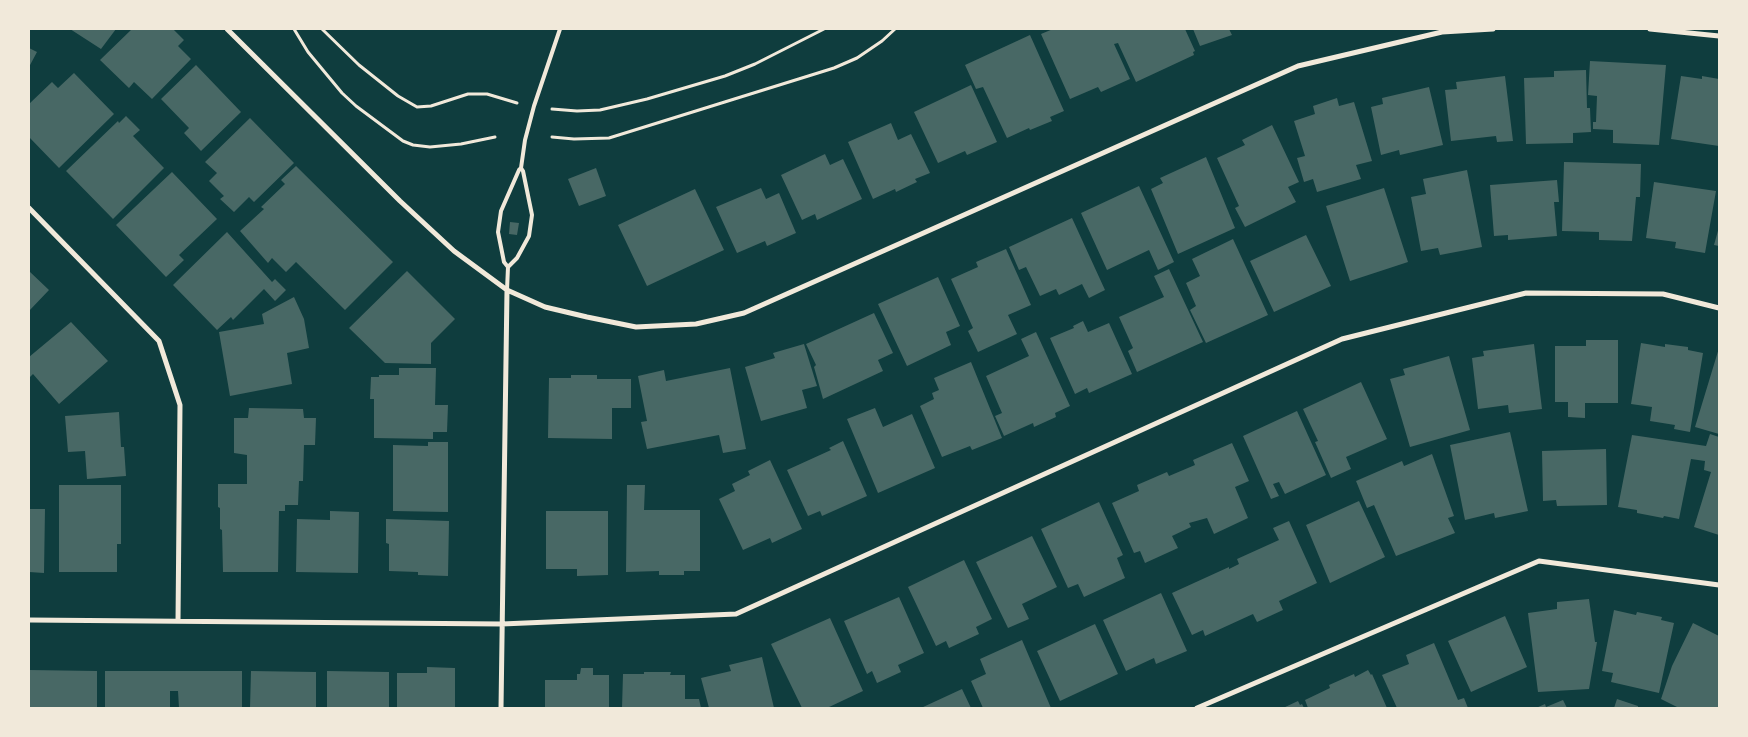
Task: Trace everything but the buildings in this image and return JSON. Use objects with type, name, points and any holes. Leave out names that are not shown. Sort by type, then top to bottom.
[{"type":"street","points":[[227,29],[400,201],[454,251],[506,290],[546,306],[636,327],[696,324],[744,313],[1298,66],[1442,32],[1494,29]]},
{"type":"street","points":[[1650,29],[1719,36]]},
{"type":"street","points":[[29,208],[158,341],[180,405],[178,621]]},
{"type":"street","points":[[501,708],[506,290]]},
{"type":"street","points":[[29,620],[502,624],[736,614],[1342,339],[1526,293],[1663,294],[1719,308]]},
{"type":"street","points":[[1197,708],[1539,561],[1719,585]]},
{"type":"lane","points":[[506,290],[508,267],[517,258],[529,236],[532,215],[521,168],[526,136],[560,29]]},
{"type":"lane","points":[[508,267],[504,262],[498,232],[500,211],[518,170],[521,168]]},
{"type":"path","points":[[294,29],[308,52],[342,93],[356,106],[403,141],[413,145],[430,147],[461,144],[495,137]]},
{"type":"path","points":[[322,29],[359,66],[398,96],[417,107],[431,106],[468,94],[487,94],[503,99]]},
{"type":"path","points":[[558,110],[600,110],[647,99],[707,81],[755,64],[824,29]]},
{"type":"path","points":[[552,137],[574,139],[609,138],[834,68],[864,54],[895,29]]}]
